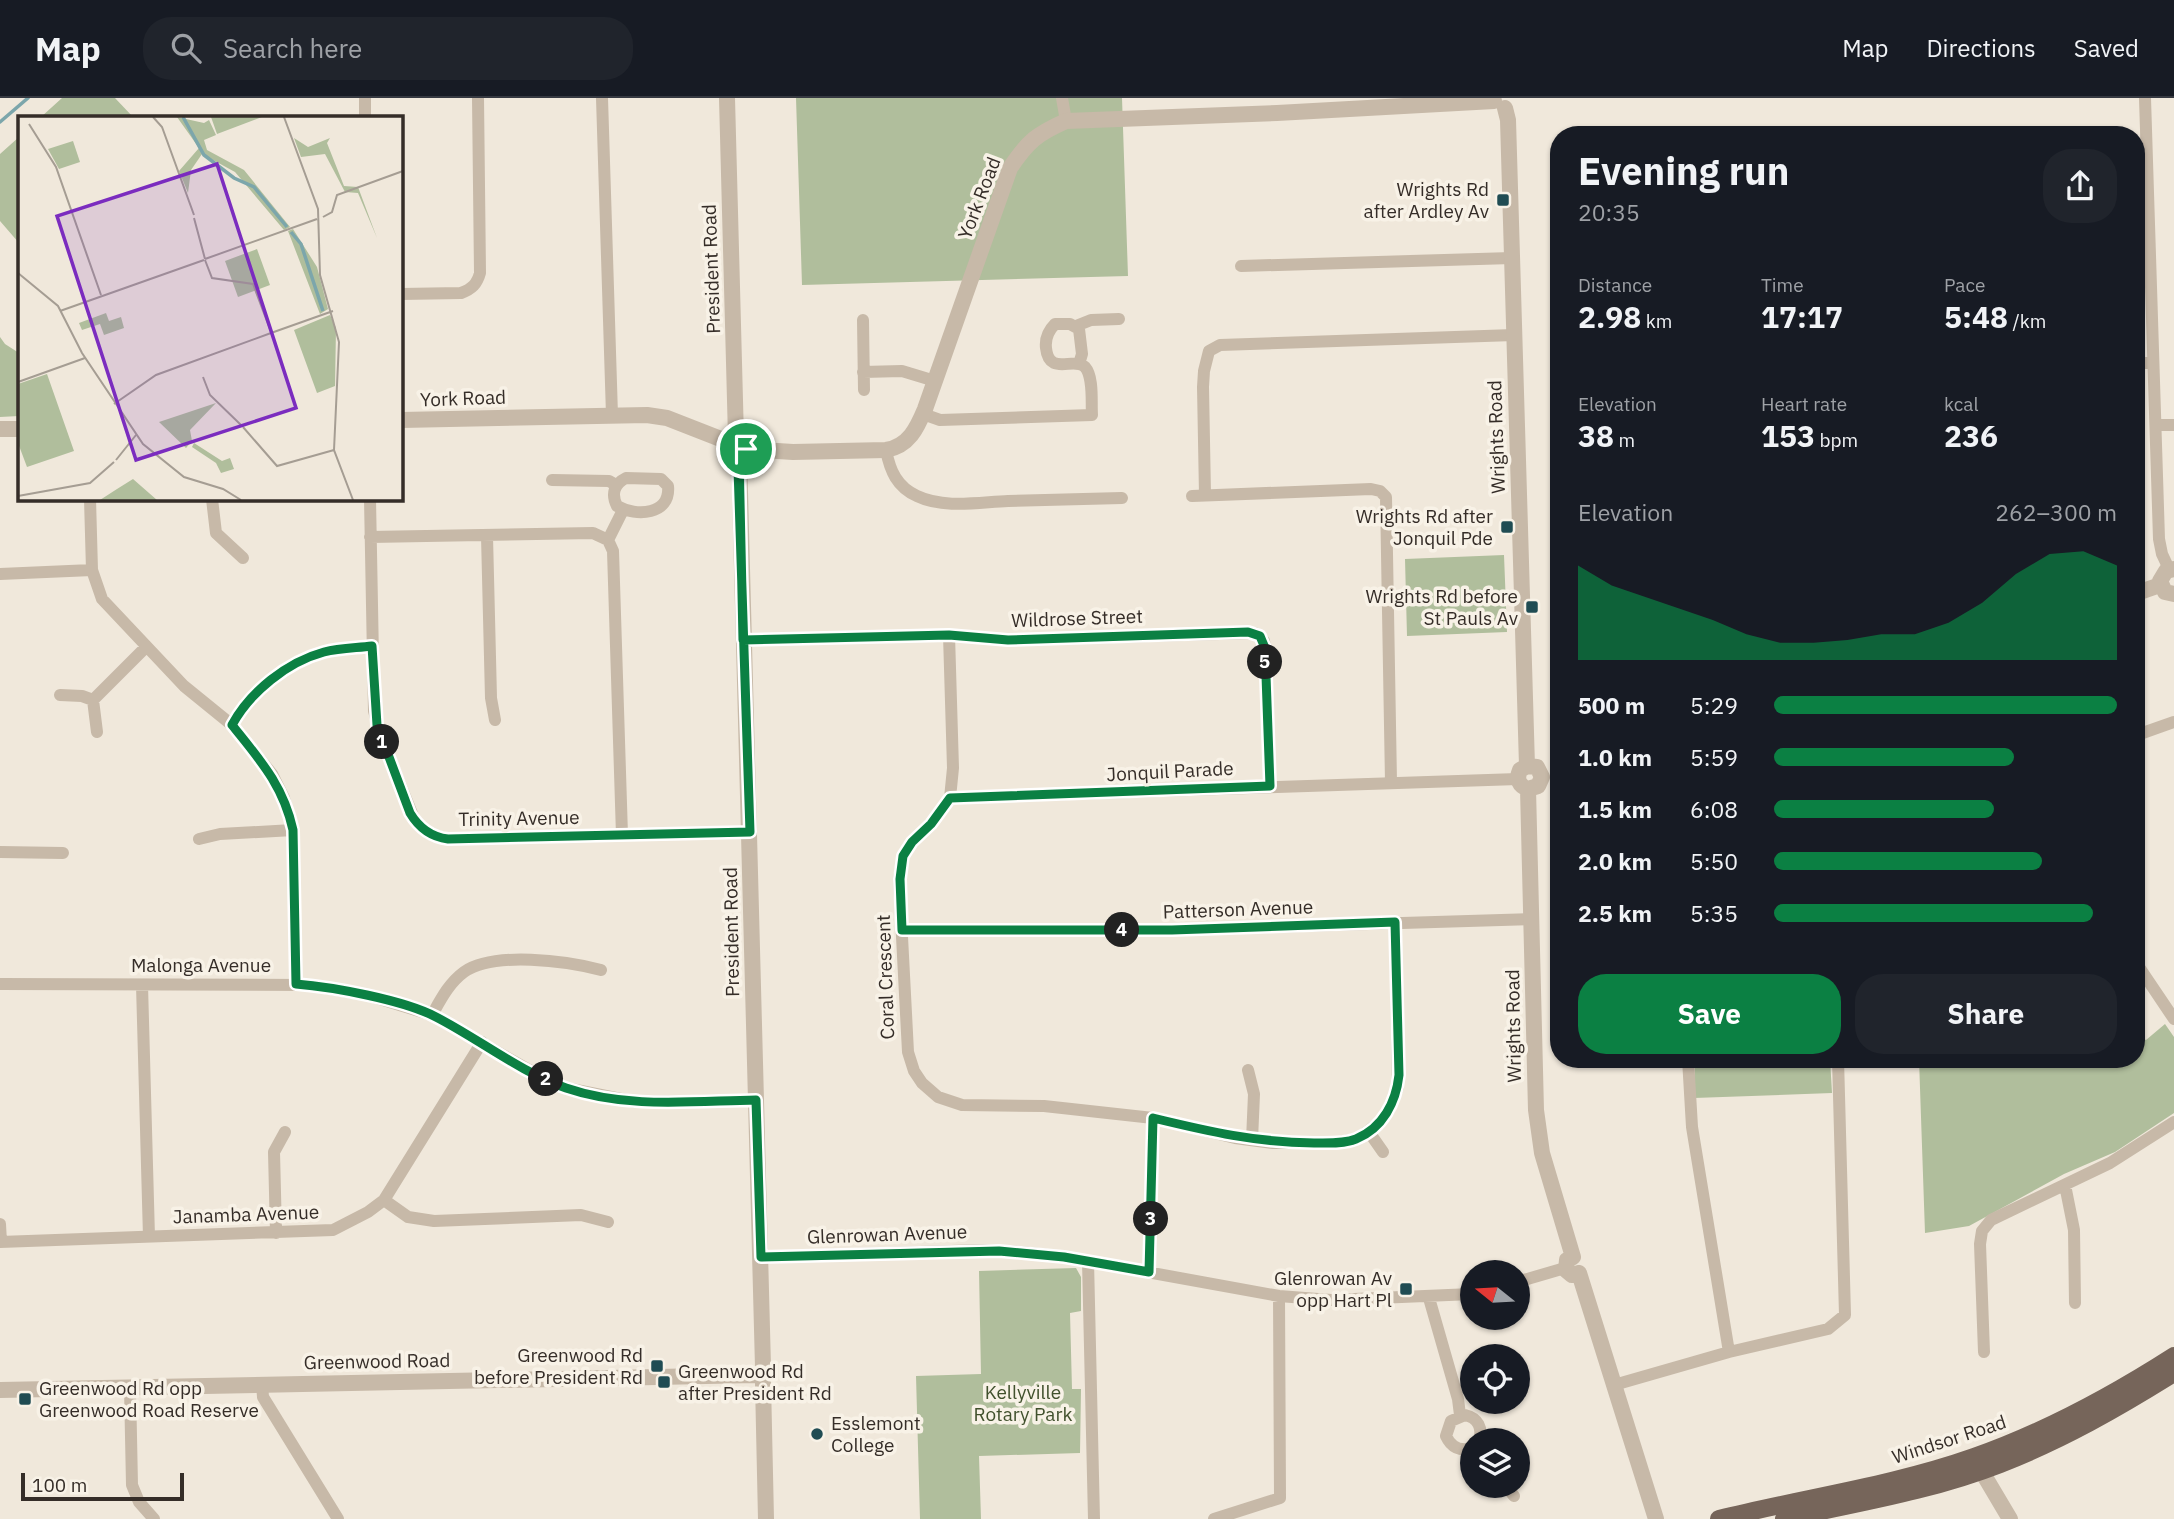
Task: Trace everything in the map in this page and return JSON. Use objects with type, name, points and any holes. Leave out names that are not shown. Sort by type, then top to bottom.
[{"type":"main road","name":"Windsor Road","points":[[1784,1519],[1935,1485],[2117,1392],[2174,1356]]},
{"type":"main road","name":"Windsor Road","points":[[1719,1519],[1901,1477],[1977,1464],[2063,1437],[2174,1373]]},
{"type":"street","points":[[365,98],[366,116]]},
{"type":"street","points":[[402,294],[461,293],[479,289],[478,98]]},
{"type":"street","points":[[602,98],[612,415]]},
{"type":"street","name":"President Road","points":[[727,98],[750,832],[761,1257],[760,1375],[766,1519]]},
{"type":"street","points":[[1062,98],[1066,121]]},
{"type":"street","points":[[2145,98],[2159,539],[2162,554],[2172,569],[2161,577],[2167,589],[2145,592]]},
{"type":"street","name":"York Road","points":[[402,420],[612,415],[667,418],[738,446],[793,452],[896,448],[909,439],[923,414],[1010,168],[1025,145],[1043,131],[1066,121],[1501,101]]},
{"type":"street","name":"Wrights Road","points":[[1501,101],[1508,120],[1524,778],[1532,919],[1539,1139],[1572,1266],[1614,1385],[1656,1519]]},
{"type":"street","points":[[1241,266],[1512,258]]},
{"type":"street","points":[[923,414],[940,420],[1092,415],[1089,375],[1085,368],[1079,364],[1055,363],[1049,359],[1046,340],[1055,324],[1076,326],[1082,322],[1119,319]]},
{"type":"street","points":[[863,320],[864,390]]},
{"type":"street","points":[[1076,326],[1081,332],[1082,354],[1079,364]]},
{"type":"street","points":[[1205,495],[1203,371],[1209,351],[1220,345],[1514,335]]},
{"type":"street","points":[[2145,363],[2153,363]]},
{"type":"street","points":[[863,372],[902,371],[935,382]]},
{"type":"street","points":[[2156,425],[2174,425]]},
{"type":"street","points":[[0,429],[18,429]]},
{"type":"street","points":[[886,450],[889,469],[901,486],[918,497],[936,501],[964,503],[1122,498]]},
{"type":"street","points":[[626,478],[656,478],[668,486],[667,501],[663,507],[655,510],[620,508],[613,495],[616,485],[626,478]]},
{"type":"street","points":[[552,480],[609,481],[616,485]]},
{"type":"street","points":[[1192,496],[1371,489],[1380,491],[1386,497],[1391,782]]},
{"type":"street","points":[[90,500],[92,570],[102,599],[184,686],[232,725],[272,774],[284,798],[293,830],[296,984]]},
{"type":"street","points":[[212,500],[216,533],[243,558]]},
{"type":"street","name":"Trinity Avenue","points":[[370,500],[372,646],[377,725],[410,813],[422,828],[430,834],[448,839],[750,832]]},
{"type":"street","points":[[604,537],[620,508]]},
{"type":"street","points":[[370,537],[593,533],[604,537],[613,551],[622,835]]},
{"type":"street","points":[[487,536],[491,698],[495,720]]},
{"type":"street","points":[[0,574],[92,570]]},
{"type":"street","name":"Wildrose Street","points":[[743,640],[949,635],[1008,640],[1255,633],[1264,641],[1265,648],[1270,786]]},
{"type":"street","points":[[949,635],[953,768],[950,798]]},
{"type":"street","points":[[93,699],[146,646]]},
{"type":"street","points":[[232,725],[237,715],[255,695],[295,664],[325,652],[372,646]]},
{"type":"street","points":[[60,695],[93,699]]},
{"type":"street","points":[[93,699],[97,733]]},
{"type":"street","points":[[2145,732],[2174,722]]},
{"type":"street","points":[[1524,778],[1538,786],[1542,776],[1550,776]]},
{"type":"street","name":"Jonquil Parade","points":[[950,798],[1524,778]]},
{"type":"street","name":"Coral Crescent","points":[[950,798],[903,856],[900,879],[908,1052],[914,1071],[922,1083],[938,1097],[962,1105],[1044,1106],[1153,1118],[1251,1140],[1335,1143],[1369,1132]]},
{"type":"street","points":[[199,839],[220,834],[293,830]]},
{"type":"street","points":[[0,852],[63,853]]},
{"type":"street","name":"Patterson Avenue","points":[[902,930],[1172,930],[1532,919]]},
{"type":"street","points":[[1383,1152],[1369,1132],[1389,1110],[1398,1087],[1395,922]]},
{"type":"street","points":[[432,1015],[451,984],[475,965],[496,961],[566,961],[601,970]]},
{"type":"street","points":[[2145,975],[2172,1013]]},
{"type":"street","name":"Malonga Avenue","points":[[0,984],[296,984],[367,995],[432,1015],[566,1088],[636,1102],[756,1100]]},
{"type":"street","points":[[142,985],[149,1237]]},
{"type":"street","name":"Janamba Avenue","points":[[1,1242],[333,1230],[368,1212],[384,1200],[482,1042]]},
{"type":"street","points":[[1689,1068],[1692,1127],[1729,1352]]},
{"type":"street","points":[[1614,1385],[1729,1352],[1828,1329],[1845,1315],[1838,1068]]},
{"type":"street","points":[[1248,1070],[1254,1094],[1251,1140]]},
{"type":"street","points":[[1149,1272],[1153,1118]]},
{"type":"street","points":[[1984,1352],[1980,1244],[1982,1231],[1991,1220],[2110,1163],[2174,1122]]},
{"type":"street","points":[[276,1233],[274,1152],[285,1132]]},
{"type":"street","points":[[2065,1185],[2074,1230],[2075,1303]]},
{"type":"street","points":[[384,1200],[408,1217],[434,1221],[581,1215],[608,1222]]},
{"type":"street","points":[[0,1224],[1,1242]]},
{"type":"street","name":"Glenrowan Avenue","points":[[761,1257],[983,1250],[1088,1261],[1279,1296],[1331,1300],[1460,1295]]},
{"type":"street","points":[[1088,1261],[1094,1519]]},
{"type":"street","points":[[1530,1278],[1572,1266]]},
{"type":"street","points":[[1214,1519],[1280,1498],[1279,1296]]},
{"type":"street","points":[[1429,1298],[1458,1399],[1460,1415]]},
{"type":"street","name":"Greenwood Road","points":[[0,1391],[760,1375]]},
{"type":"street","points":[[262,1384],[263,1397],[338,1519]]},
{"type":"street","points":[[130,1388],[132,1485],[139,1502],[153,1519]]},
{"type":"street","points":[[1460,1449],[1456,1448],[1446,1436],[1451,1420],[1460,1415],[1471,1416],[1480,1428]]},
{"type":"street","points":[[1977,1464],[2010,1519]]},
{"type":"green space","points":[[62,98],[115,98],[132,116],[42,116]]},
{"type":"green space","points":[[796,98],[1122,98],[1128,276],[802,285]]},
{"type":"green space","points":[[18,138],[18,242],[0,221],[0,154]]},
{"type":"green space","points":[[0,337],[18,352],[18,416],[0,417]]},
{"type":"green space","points":[[1504,555],[1507,632],[1407,636],[1405,559]]},
{"type":"green space","points":[[2165,1024],[2174,1037],[2174,1113],[2115,1152],[2064,1174],[1969,1226],[1925,1233],[1919,1068],[2145,1068],[2146,1040]]},
{"type":"green space","points":[[1695,1068],[1831,1068],[1832,1093],[1694,1098]]},
{"type":"green space","name":"Kellyville Rotary Park","points":[[1076,1268],[1081,1277],[1081,1311],[1070,1313],[1072,1389],[1081,1389],[1080,1453],[979,1456],[981,1519],[920,1519],[916,1376],[981,1374],[979,1271]]},
{"type":"waterway","points":[[0,122],[28,98]]},
{"type":"place","name":"Wrights Rd after Ardley Av","points":[[1503,200]]},
{"type":"place","name":"Wrights Rd after Jonquil Pde","points":[[1507,527]]},
{"type":"place","name":"Wrights Rd before St Pauls Av","points":[[1532,607]]},
{"type":"place","name":"Glenrowan Av opp Hart Pl","points":[[1406,1289]]},
{"type":"place","name":"Greenwood Rd before President Rd","points":[[657,1366]]},
{"type":"place","name":"Greenwood Rd after President Rd","points":[[664,1382]]},
{"type":"place","name":"Greenwood Rd opp Greenwood Road Reserve","points":[[25,1399]]},
{"type":"place","name":"Esslemont College","points":[[817,1434]]},
{"type":"route","points":[[746,449],[739,454],[738,468],[743,640],[750,832],[440,838],[422,828],[410,813],[381,737],[374,711],[372,646],[339,649],[310,656],[276,677],[255,695],[237,715],[232,725],[272,774],[289,811],[293,830],[296,984],[367,995],[432,1015],[566,1088],[636,1102],[756,1100],[761,1257],[983,1250],[1064,1257],[1149,1272],[1153,1118],[1234,1138],[1273,1143],[1346,1142],[1359,1138],[1376,1127],[1389,1110],[1398,1087],[1395,922],[1172,930],[902,930],[900,879],[903,856],[950,798],[1270,786],[1265,648],[1260,636],[1248,632],[1008,640],[967,635],[743,640],[739,454],[730,449],[731,443],[739,438],[744,440],[746,449]]}]
